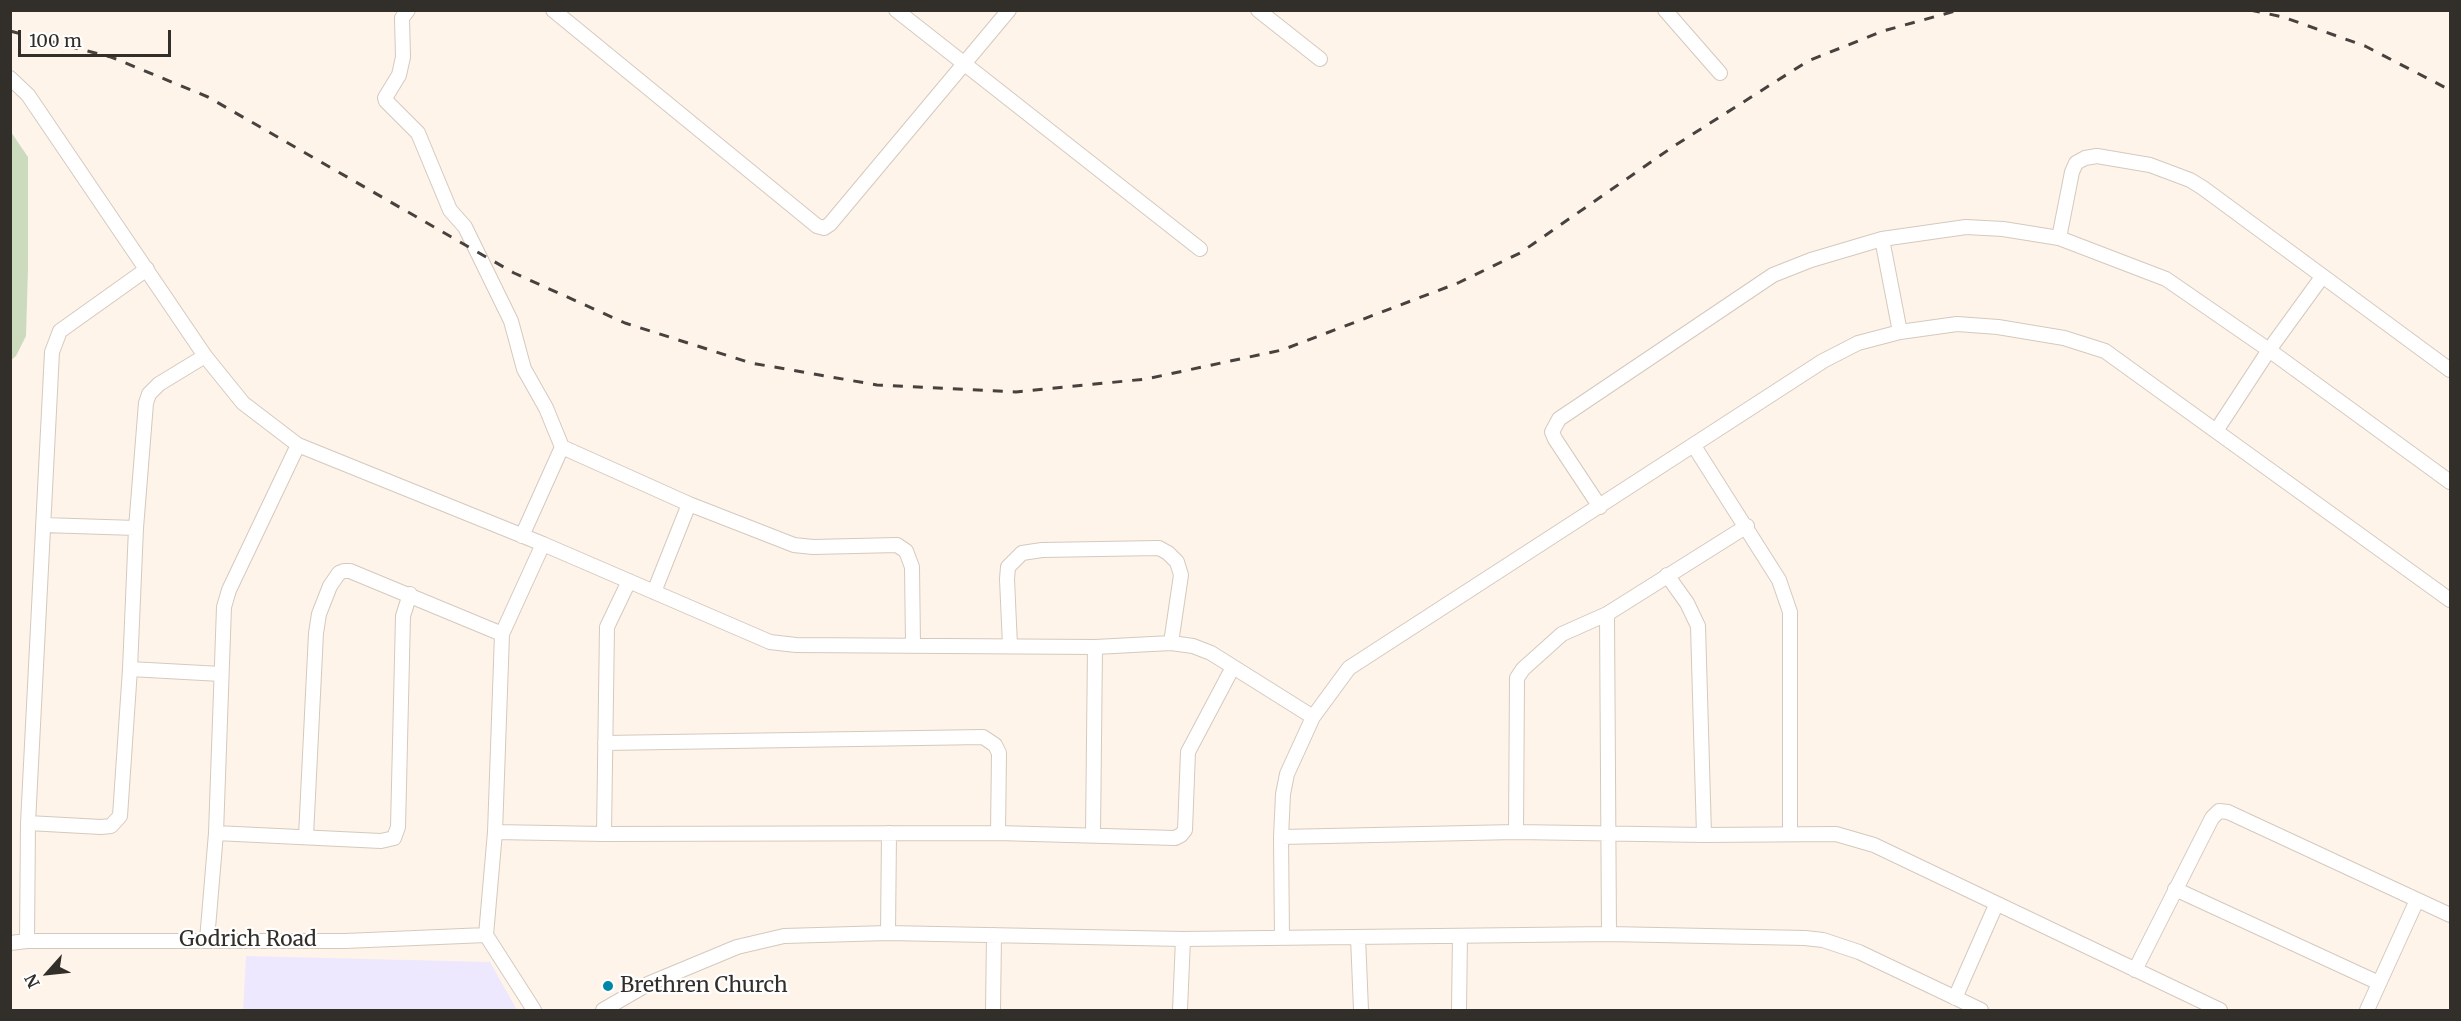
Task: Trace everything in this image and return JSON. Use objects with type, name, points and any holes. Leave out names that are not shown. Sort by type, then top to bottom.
[{"type":"street","points":[[408,10],[402,18],[402,57],[399,75],[385,98],[386,101],[418,133],[450,210],[465,227],[511,321],[519,357],[546,408],[562,447],[688,504],[794,545],[813,547],[897,545],[906,551],[912,567],[913,644]]},
{"type":"street","points":[[553,10],[808,218],[824,228],[830,224],[1009,10]]},
{"type":"street","points":[[896,10],[964,66],[1200,249]]},
{"type":"street","points":[[1257,10],[1320,59]]},
{"type":"street","points":[[1665,10],[1720,73]]},
{"type":"street","points":[[10,78],[28,95],[205,356],[243,403],[298,445],[543,544],[770,642],[796,645],[1010,646],[1171,643],[1193,646],[1233,667],[1313,717]]},
{"type":"street","points":[[2059,238],[2073,168],[2080,160],[2097,156],[2150,165],[2190,180],[2451,370]]},
{"type":"street","points":[[1600,507],[1555,439],[1552,432],[1559,419],[1773,275],[1811,260],[1882,239],[1966,227],[2003,229],[2059,238],[2166,279],[2269,350],[2451,482]]},
{"type":"street","points":[[1882,239],[1900,332]]},
{"type":"street","points":[[27,941],[28,822],[54,341],[60,331],[147,269]]},
{"type":"street","points":[[2216,431],[2269,350],[2322,277]]},
{"type":"street","points":[[1282,938],[1281,837],[1283,794],[1287,774],[1313,717],[1349,668],[1837,352],[1858,343],[1900,332],[1957,324],[1998,327],[2064,338],[2104,351],[2451,600]]},
{"type":"street","points":[[28,822],[101,827],[117,823],[120,816],[130,669],[136,528],[146,403],[149,393],[159,384],[205,356]]},
{"type":"street","points":[[207,940],[216,832],[224,607],[229,590],[298,445]]},
{"type":"street","points":[[1694,446],[1747,526],[1779,580],[1790,612],[1790,833]]},
{"type":"street","points":[[522,536],[562,447]]},
{"type":"street","points":[[654,592],[688,504]]},
{"type":"street","points":[[43,525],[136,528]]},
{"type":"street","points":[[1516,832],[1517,678],[1522,669],[1562,634],[1607,614],[1747,526]]},
{"type":"street","points":[[534,1011],[486,935],[495,832],[502,634],[543,544]]},
{"type":"street","points":[[1010,646],[1008,567],[1022,553],[1042,550],[1159,548],[1168,553],[1177,562],[1181,575],[1171,643]]},
{"type":"street","points":[[306,836],[316,633],[319,614],[330,586],[339,573],[350,571],[502,634]]},
{"type":"street","points":[[1667,575],[1698,626],[1704,835]]},
{"type":"street","points":[[604,834],[607,627],[629,581]]},
{"type":"street","points":[[216,832],[381,841],[393,838],[397,833],[403,616],[410,594]]},
{"type":"street","points":[[1607,614],[1609,934]]},
{"type":"street","points":[[1093,834],[1095,646]]},
{"type":"street","points":[[495,832],[998,833],[1175,838],[1184,833],[1188,752],[1233,667]]},
{"type":"street","points":[[130,669],[221,674]]},
{"type":"street","points":[[605,743],[983,737],[995,745],[999,753],[998,833]]},
{"type":"street","points":[[2135,970],[2212,818],[2219,811],[2224,811],[2451,915]]},
{"type":"street","points":[[1281,837],[1516,832],[1704,835],[1836,834],[1874,845],[2220,1011]]},
{"type":"street","points":[[888,933],[890,833]]},
{"type":"street","points":[[2175,889],[2379,983]]},
{"type":"street","points":[[2367,1011],[2417,900]]},
{"type":"street","points":[[1955,998],[1996,904]]},
{"type":"street","points":[[603,1011],[648,984],[736,947],[784,936],[888,933],[1183,939],[1609,934],[1805,938],[1823,940],[1859,952],[1981,1011]]},
{"type":"street","name":"Godrich Road","points":[[10,943],[27,941],[345,941],[486,935]]},
{"type":"street","points":[[993,1011],[994,935]]},
{"type":"street","points":[[1460,936],[1460,1011]]},
{"type":"street","points":[[1358,937],[1361,1011]]},
{"type":"street","points":[[1180,1011],[1183,939]]},
{"type":"shaded area","points":[[246,956],[490,962],[517,1010],[243,1010]]},
{"type":"green space","points":[[11,132],[28,157],[28,268],[26,336],[16,356],[11,360]]},
{"type":"railway","points":[[10,31],[111,57],[208,97],[514,273],[625,323],[751,363],[877,385],[1016,392],[1146,379],[1282,350],[1458,283],[1520,253],[1674,146],[1808,61],[1883,31],[1959,10]]},
{"type":"railway","points":[[2250,10],[2283,17],[2365,46],[2450,90]]},
{"type":"place","name":"Brethren Church","points":[[608,986]]}]
